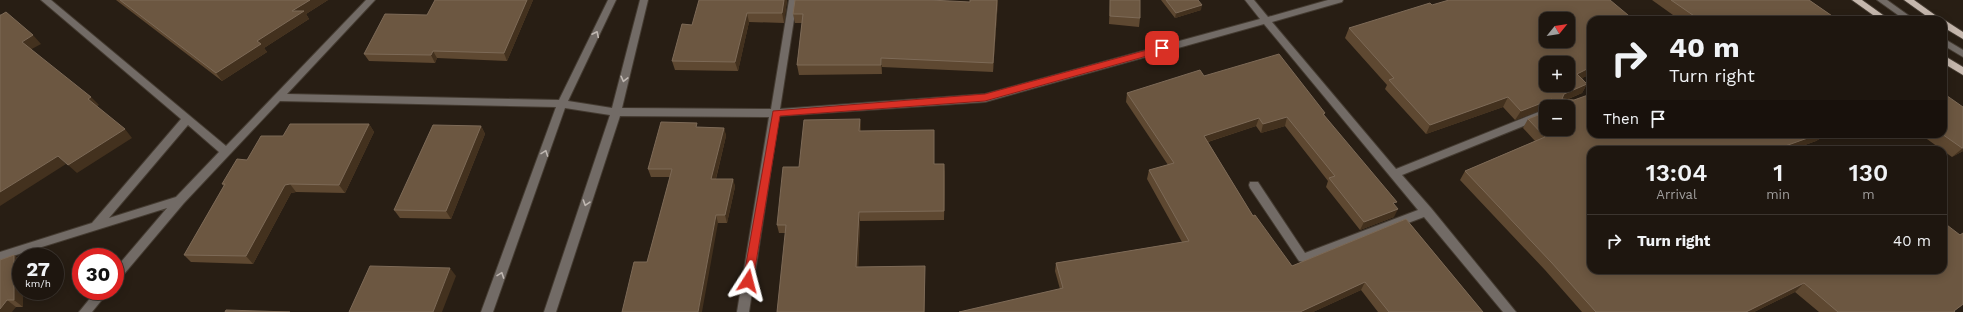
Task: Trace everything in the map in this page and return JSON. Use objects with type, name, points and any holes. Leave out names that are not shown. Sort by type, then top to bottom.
[{"type":"main road","points":[[1856,0],[1880,16]]},
{"type":"main road","points":[[1908,0],[1932,16]]},
{"type":"main road","points":[[1947,26],[1963,36]]},
{"type":"main road","points":[[1947,61],[1963,72]]},
{"type":"street","points":[[45,0],[225,151]]},
{"type":"street","points":[[124,266],[180,200],[225,151],[371,0]]},
{"type":"street","points":[[487,312],[562,104],[612,0]]},
{"type":"street","points":[[550,312],[616,112],[644,0]]},
{"type":"street","points":[[743,312],[793,0]]},
{"type":"street","points":[[1249,0],[1510,312]]},
{"type":"street","points":[[278,97],[562,104],[616,112],[776,113],[985,98],[1339,0]]},
{"type":"street","points":[[1881,0],[1906,16]]},
{"type":"street","points":[[1947,44],[1963,54]]},
{"type":"street","points":[[1394,174],[1539,116]]},
{"type":"street","points":[[94,227],[188,119]]},
{"type":"street","points":[[1254,185],[1303,258],[1427,211]]},
{"type":"street","points":[[0,256],[180,200]]},
{"type":"street","points":[[85,312],[95,300]]},
{"type":"building","points":[[120,0],[310,0],[292,11],[304,11],[257,41],[261,44],[216,73]]},
{"type":"building","points":[[435,0],[527,0],[504,53],[433,51],[431,55],[364,54],[385,14],[427,15]]},
{"type":"building","points":[[699,0],[784,0],[782,13],[747,13],[735,62],[672,61],[682,24],[692,25]]},
{"type":"building","points":[[795,0],[930,0],[970,2],[970,0],[997,0],[993,63],[881,58],[881,65],[797,65],[803,14],[793,14]]},
{"type":"building","points":[[1110,0],[1140,0],[1140,18],[1110,16]]},
{"type":"building","points":[[1166,0],[1198,0],[1202,5],[1176,13]]},
{"type":"building","points":[[1449,0],[1610,0],[1629,16],[1587,16],[1587,69],[1577,74],[1587,84],[1575,89],[1575,56],[1539,56],[1539,92],[1569,92],[1564,94],[1562,99],[1574,100],[1539,100],[1539,104],[1521,111],[1508,97],[1430,125],[1389,80],[1394,78],[1349,28],[1430,3],[1432,5]]},
{"type":"building","points":[[1671,0],[1809,0],[1832,16],[1694,16]]},
{"type":"building","points":[[6,12],[33,35],[22,42],[91,97],[88,99],[125,129],[68,165],[58,156],[0,192],[0,15]]},
{"type":"building","points":[[1279,54],[1325,113],[1323,114],[1397,202],[1393,203],[1398,209],[1364,222],[1329,178],[1335,176],[1287,117],[1263,124],[1259,118],[1204,136],[1253,216],[1255,215],[1292,266],[1406,219],[1483,312],[1389,312],[1365,282],[1300,312],[959,312],[1063,288],[1056,263],[1189,241],[1149,170],[1174,163],[1127,93],[1200,70],[1204,76]]},
{"type":"building","points":[[1587,95],[1587,138],[1808,138],[1785,146],[1587,146],[1587,274],[1947,274],[1947,225],[1960,235],[1963,233],[1963,304],[1954,311],[1955,312],[1838,312],[1804,283],[1746,312],[1596,312],[1465,171],[1545,137],[1544,136],[1575,136],[1574,100]]},
{"type":"building","points":[[1947,96],[1963,107],[1962,148],[1947,138]]},
{"type":"building","points":[[1539,115],[1539,131],[1528,119]]},
{"type":"building","points":[[860,119],[859,131],[934,130],[934,164],[944,164],[944,211],[859,212],[856,267],[925,266],[924,312],[777,312],[786,225],[777,225],[783,167],[799,167],[804,120]]},
{"type":"building","points":[[661,122],[697,123],[696,127],[724,128],[711,179],[733,179],[725,215],[716,215],[698,312],[622,312],[634,262],[647,262],[672,169],[648,169]]},
{"type":"building","points":[[290,124],[369,124],[339,185],[285,185],[246,256],[184,255],[225,184],[222,184],[237,159],[247,160],[261,136],[283,136]]},
{"type":"building","points":[[433,125],[481,126],[446,211],[394,210]]},
{"type":"building","points":[[12,256],[12,300],[7,300],[0,309],[0,260]]},
{"type":"building","points":[[370,266],[450,268],[433,312],[349,312]]},
{"type":"building","points":[[226,310],[290,312],[225,312]]},
{"type":"route","points":[[748,281],[776,113],[985,98],[1162,48]]}]
